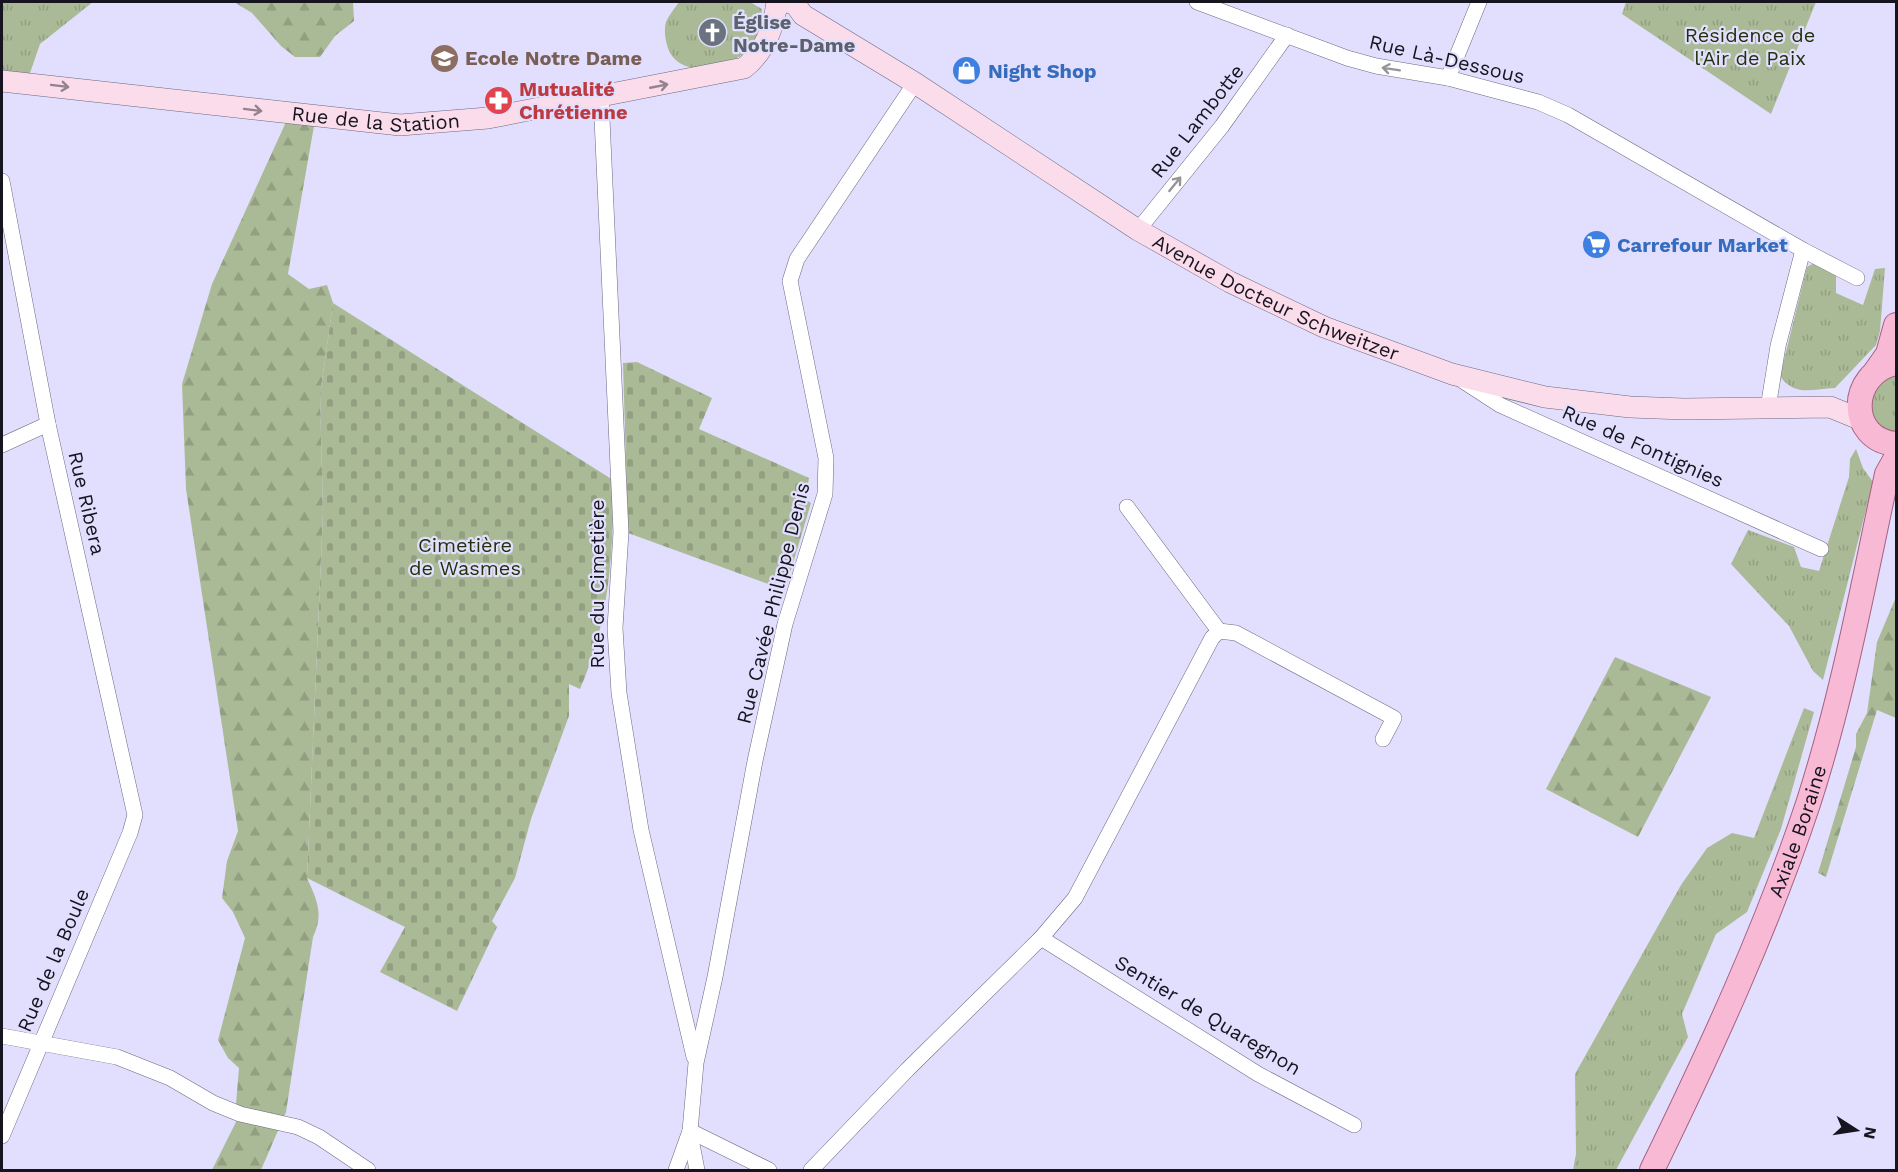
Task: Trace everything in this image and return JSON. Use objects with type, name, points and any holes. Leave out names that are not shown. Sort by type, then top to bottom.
[{"type":"main road","points":[[1862,420],[1860,400],[1880,372],[1896,325]]},
{"type":"main road","name":"Axiale Boraine","points":[[1652,1170],[1725,1017],[1807,805],[1848,658],[1892,466],[1885,457],[1888,442],[1862,420]]},
{"type":"street","name":"Rue Là-Dessous","points":[[1197,2],[1376,66],[1448,78],[1538,102],[1568,115],[1803,250],[1857,278]]},
{"type":"street","points":[[1448,78],[1479,2]]},
{"type":"street","name":"Avenue Docteur Schweitzer","points":[[786,7],[915,83],[1138,230],[1230,282],[1324,327],[1452,374],[1494,386],[1586,403],[1684,409],[1830,407]]},
{"type":"street","name":"Rue de la Station","points":[[2,81],[400,125],[482,119],[744,68],[758,57],[786,7]]},
{"type":"street","name":"Rue Lambotte","points":[[1138,230],[1222,126],[1287,35]]},
{"type":"street","name":"Rue Cavée Philippe Denis","points":[[690,1131],[696,1063],[715,977],[755,761],[785,624],[825,494],[826,458],[790,281],[792,269],[796,259],[915,83]]},
{"type":"street","name":"Rue du Cimetière","points":[[601,97],[621,532],[615,642],[619,693],[641,830],[696,1063]]},
{"type":"street","name":"Rue Ribera","points":[[2,181],[48,424],[135,815],[130,833]]},
{"type":"street","points":[[1768,408],[1778,346],[1803,250]]},
{"type":"street","points":[[1830,407],[1850,397],[1880,372]]},
{"type":"street","name":"Rue de Fontignies","points":[[1452,374],[1500,405],[1821,549]]},
{"type":"street","points":[[1830,407],[1862,420]]},
{"type":"street","points":[[2,445],[48,424]]},
{"type":"street","points":[[1127,507],[1215,634]]},
{"type":"street","points":[[1215,634],[1236,633],[1394,718],[1383,739]]},
{"type":"street","points":[[811,1170],[908,1069],[1041,938],[1075,898],[1215,634]]},
{"type":"street","name":"Rue de la Boule","points":[[2,1136],[130,833]]},
{"type":"street","name":"Sentier de Quaregnon","points":[[1041,938],[1258,1074],[1354,1125]]},
{"type":"street","points":[[2,1036],[41,1041],[117,1057],[170,1078],[213,1103],[240,1114],[298,1127],[319,1137],[368,1170]]},
{"type":"street","points":[[676,1170],[690,1131]]},
{"type":"street","points":[[690,1131],[697,1170]]},
{"type":"street","points":[[690,1131],[769,1170]]},
{"type":"green space","points":[[2,2],[93,2],[40,44],[29,76],[2,76]]},
{"type":"green space","points":[[234,2],[353,2],[354,21],[335,36],[320,57],[295,57],[281,46],[252,13]]},
{"type":"green space","points":[[679,2],[750,2],[762,9],[758,37],[748,50],[723,64],[709,68],[683,65],[673,57],[667,45],[665,33],[666,22]]},
{"type":"green space","name":"Résidence de l'Air de Paix","points":[[1626,2],[1816,2],[1771,114],[1622,14]]},
{"type":"green space","points":[[286,122],[314,126],[288,274],[309,289],[327,285],[333,303],[320,395],[323,513],[307,878],[319,914],[313,937],[286,1112],[261,1170],[212,1170],[240,1114],[236,1104],[239,1068],[228,1058],[218,1040],[245,938],[233,912],[222,898],[227,861],[238,831],[186,489],[182,384],[212,284]]},
{"type":"green space","points":[[1816,262],[1836,273],[1836,293],[1863,305],[1875,269],[1885,268],[1880,331],[1876,345],[1835,388],[1804,390],[1791,387],[1780,376],[1807,267]]},
{"type":"green space","name":"Cimetière de Wasmes","points":[[333,303],[613,480],[611,560],[598,639],[580,689],[569,684],[569,716],[531,819],[515,878],[492,921],[497,927],[457,1011],[380,972],[405,927],[307,878],[323,513],[320,395]]},
{"type":"green space","points":[[637,362],[712,398],[699,429],[809,478],[805,500],[811,503],[785,590],[628,533],[623,363]]},
{"type":"green space","points":[[1896,373],[1896,436],[1886,433],[1871,418],[1872,387]]},
{"type":"green space","points":[[1856,449],[1863,468],[1873,482],[1823,680],[1813,671],[1789,626],[1731,564],[1748,530],[1794,547],[1801,567],[1819,571],[1849,477],[1850,459]]},
{"type":"green space","points":[[1896,597],[1896,718],[1877,710],[1826,877],[1818,873],[1856,747],[1856,734],[1867,713],[1877,642]]},
{"type":"green space","points":[[1615,657],[1711,697],[1638,837],[1546,789]]},
{"type":"green space","points":[[1804,708],[1814,712],[1781,829],[1747,912],[1716,934],[1682,1014],[1688,1037],[1616,1170],[1573,1170],[1576,1154],[1575,1074],[1681,885],[1707,848],[1732,833],[1754,838]]},
{"type":"place","name":"Église Notre-Dame","points":[[712,33]]},
{"type":"place","name":"Ecole Notre Dame","points":[[444,58]]},
{"type":"place","name":"Night Shop","points":[[967,71]]},
{"type":"place","name":"Mutualité Chrétienne","points":[[498,100]]},
{"type":"place","name":"Carrefour Market","points":[[1596,245]]}]
